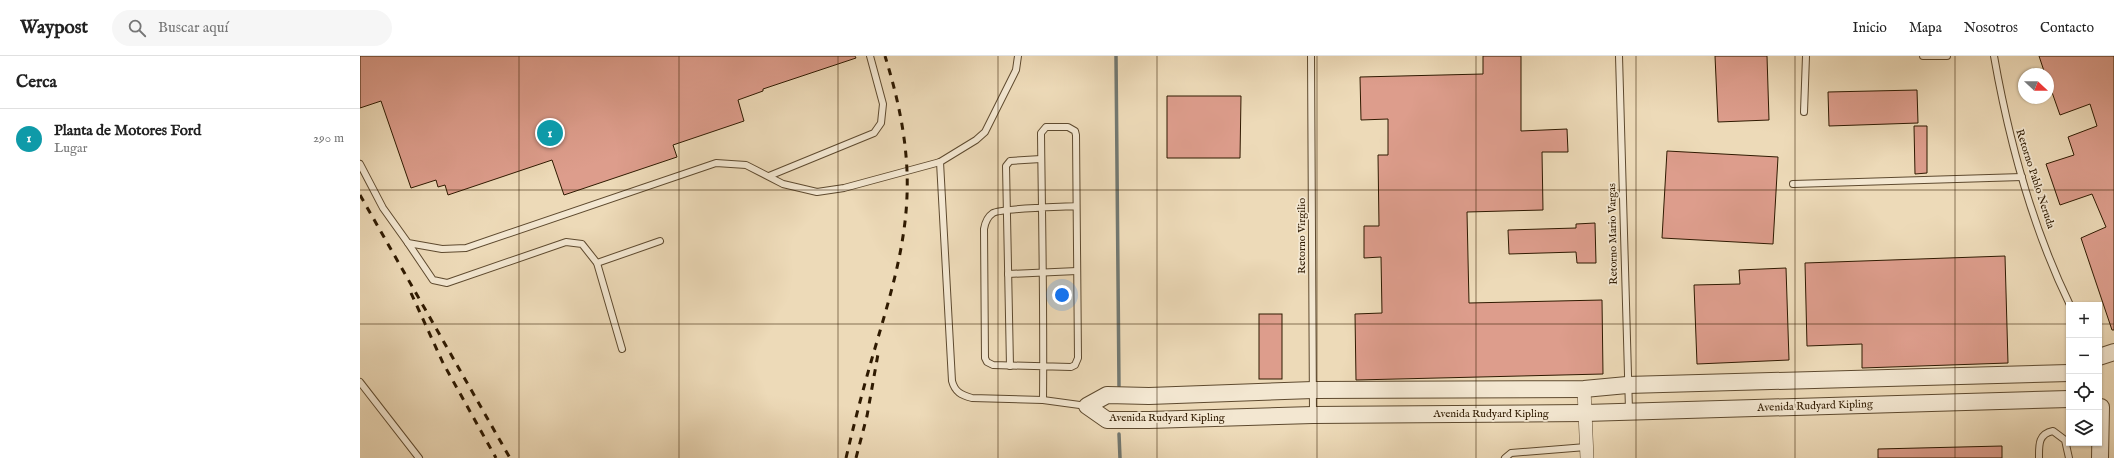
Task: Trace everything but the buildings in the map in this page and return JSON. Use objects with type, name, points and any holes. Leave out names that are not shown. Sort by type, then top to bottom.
[{"type":"street","points":[[2102,357],[2114,352]]},
{"type":"street","name":"Avenida Rudyard Kipling","points":[[2066,373],[1627,385],[1584,389],[1313,390],[1149,396],[1107,395],[1087,406],[1107,420],[1149,420],[1313,415],[1629,412],[2066,399]]},
{"type":"street","points":[[1584,389],[1586,452]]},
{"type":"street","points":[[1149,396],[1149,420]]},
{"type":"street","points":[[2100,458],[2105,408]]},
{"type":"lane","points":[[769,176],[874,133],[881,124],[883,104],[870,56]]},
{"type":"lane","points":[[408,243],[442,249],[466,248],[716,163],[746,165],[783,184],[817,192],[844,188],[940,162],[976,140],[985,132],[1016,70],[1018,56]]},
{"type":"lane","name":"Retorno Virgilio","points":[[1312,56],[1313,415]]},
{"type":"lane","name":"Retorno Mario Vargas","points":[[1619,56],[1627,385],[1629,412]]},
{"type":"lane","points":[[1804,112],[1806,56]]},
{"type":"lane","points":[[1923,56],[1947,56]]},
{"type":"lane","name":"Retorno Pablo Neruda","points":[[1994,56],[2004,116],[2022,178],[2038,224],[2069,302]]},
{"type":"lane","points":[[1043,400],[1043,366],[1041,208],[1041,133],[1043,128],[1068,127],[1075,131],[1076,135],[1077,362],[1071,367],[1043,366],[1010,366],[993,365],[987,362],[985,358],[985,221],[994,212],[1041,208],[1076,206]]},
{"type":"lane","points":[[1010,366],[1007,164],[1010,161],[1041,159]]},
{"type":"lane","points":[[940,162],[952,381],[954,389],[961,396],[972,398],[1043,400],[1087,406]]},
{"type":"lane","points":[[360,164],[383,208],[432,280],[447,283],[566,242],[582,244],[597,263],[622,348]]},
{"type":"lane","points":[[1794,184],[2022,178]]},
{"type":"lane","points":[[597,263],[660,241]]},
{"type":"lane","points":[[1008,274],[1042,274],[1077,271]]},
{"type":"lane","points":[[360,382],[419,458]]},
{"type":"lane","points":[[2039,458],[2040,439],[2043,434],[2053,431],[2064,440],[2069,458]]},
{"type":"lane","points":[[1505,458],[1511,453],[1586,452]]},
{"type":"waterway","points":[[1116,56],[1119,386]]},
{"type":"waterway","points":[[1119,434],[1120,458]]},
{"type":"railway","points":[[846,458],[862,394],[895,277],[906,216],[907,178],[905,142],[899,107],[885,56]]},
{"type":"railway","points":[[360,195],[510,458]]},
{"type":"railway","points":[[411,293],[443,363],[496,458]]},
{"type":"railway","points":[[856,458],[867,416],[878,354]]},
{"type":"place","name":"Planta de Motores Ford","points":[[550,133]]}]
